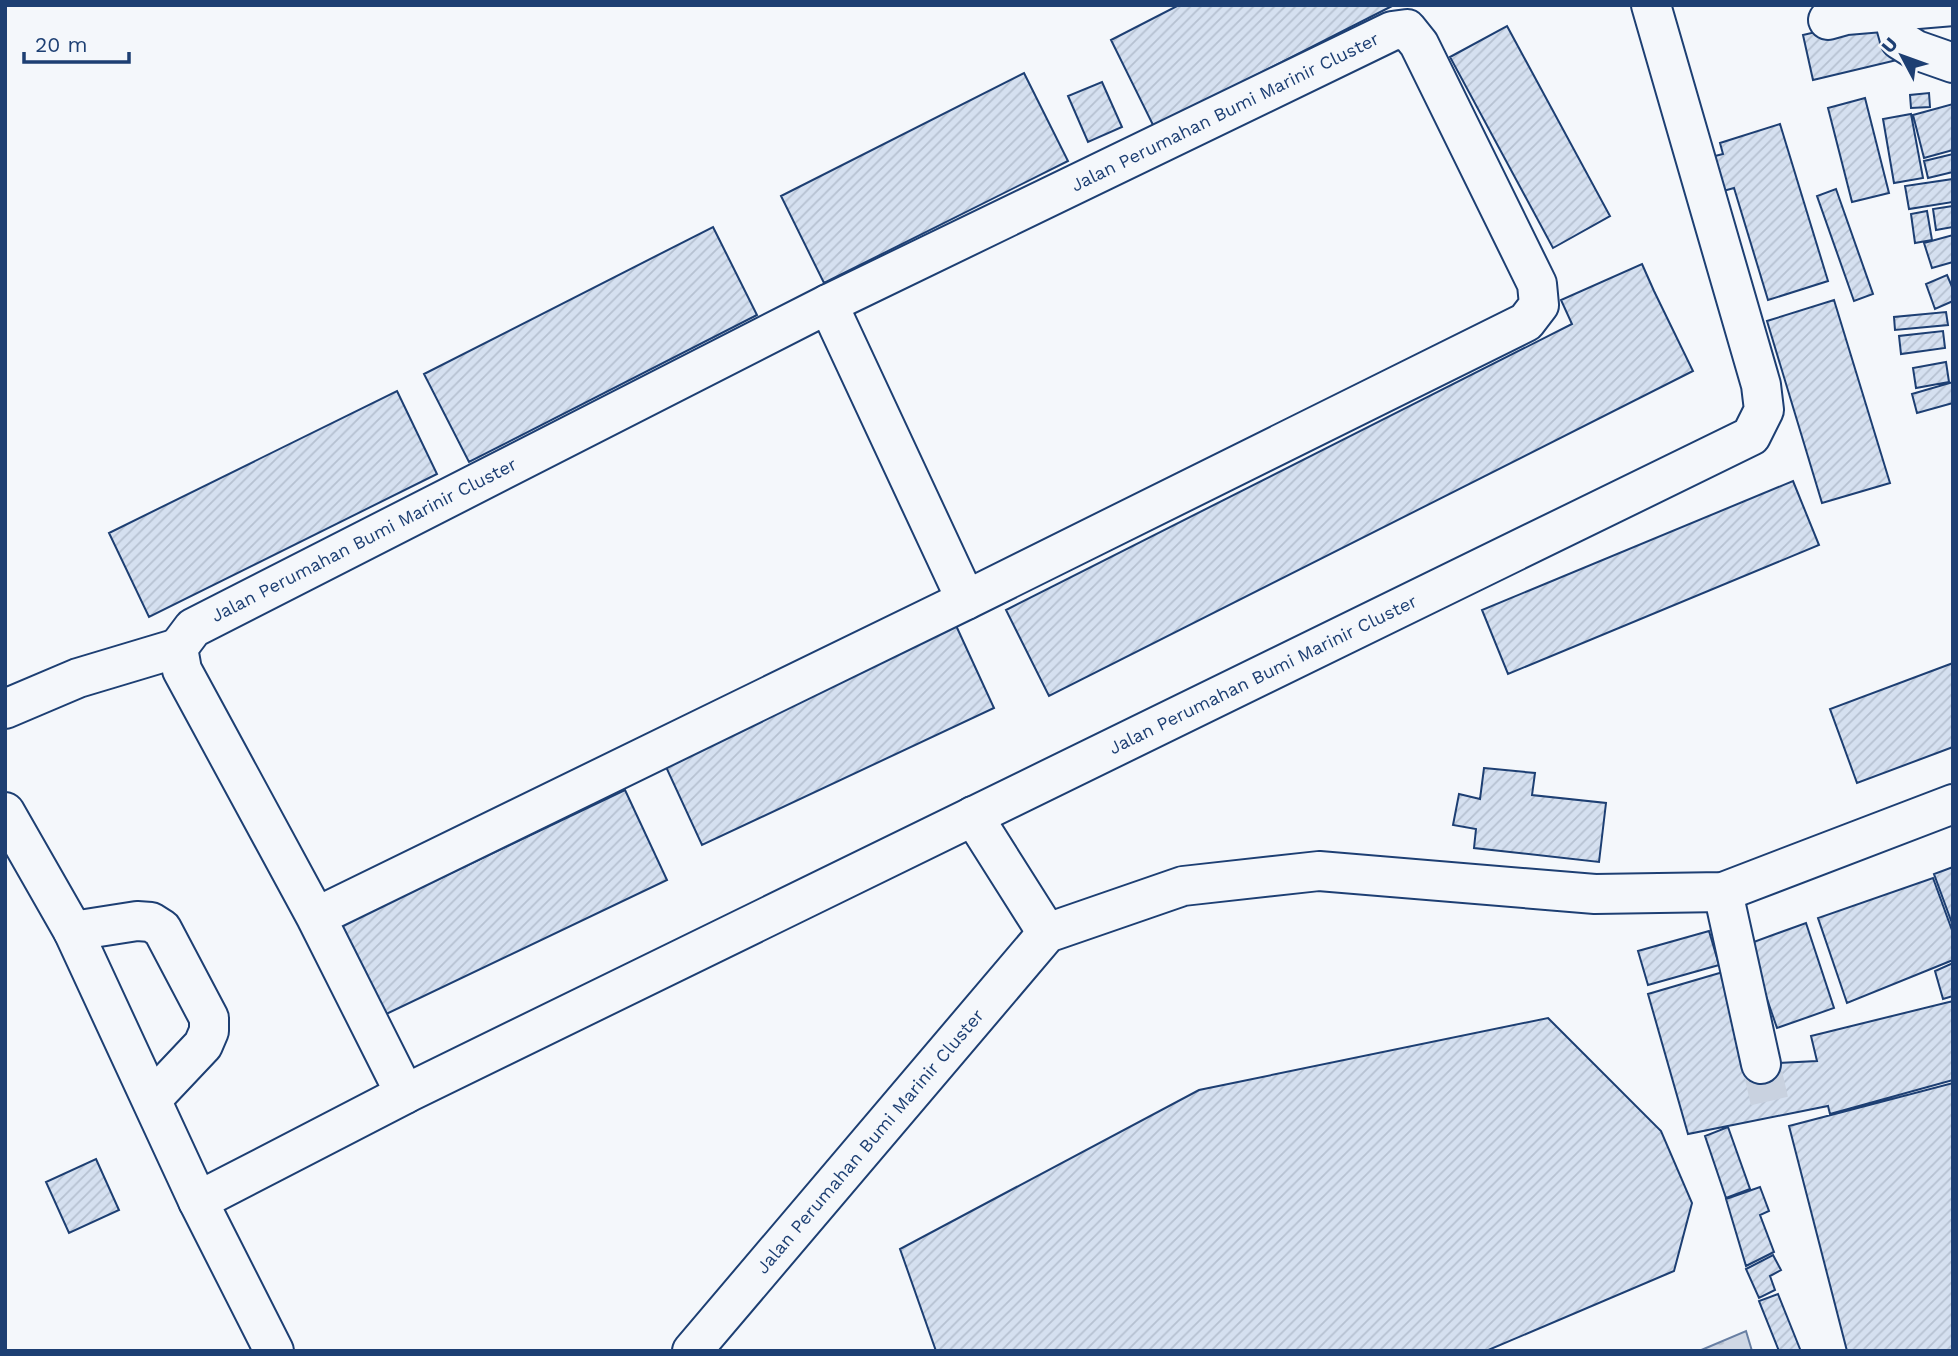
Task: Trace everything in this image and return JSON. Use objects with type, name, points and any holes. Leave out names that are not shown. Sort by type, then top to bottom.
[{"type":"street","name":"Jalan Perumahan Bumi Marinir Cluster","points":[[198,1201],[405,1094],[1751,436],[1764,410],[1761,385],[1651,5]]},
{"type":"street","points":[[1828,20],[1953,6]]},
{"type":"street","points":[[1892,12],[1900,40],[1916,50],[1953,63]]},
{"type":"street","name":"Jalan Perumahan Bumi Marinir Cluster","points":[[178,648],[193,628],[828,304],[1392,31],[1407,29],[1419,44],[1537,284],[1539,304],[1526,322],[966,600],[316,917]]},
{"type":"street","points":[[828,304],[966,600]]},
{"type":"street","points":[[5,709],[78,678],[178,648],[182,670],[316,917],[405,1094]]},
{"type":"street","points":[[973,816],[1047,933],[1183,886],[1319,871],[1595,894],[1723,892],[1953,803]]},
{"type":"street","points":[[5,812],[73,931],[198,1201],[274,1351]]},
{"type":"street","points":[[1723,892],[1761,1064]]},
{"type":"street","points":[[73,931],[137,921],[151,922],[162,929],[209,1018],[209,1031],[203,1045],[152,1099]]},
{"type":"street","name":"Jalan Perumahan Bumi Marinir Cluster","points":[[692,1351],[1047,933]]},
{"type":"water","points":[[1746,1331],[1752,1351],[1699,1351]]},
{"type":"building","points":[[1179,5],[1394,5],[1154,127],[1111,40]]},
{"type":"building","points":[[1888,15],[1897,60],[1813,80],[1803,35]]},
{"type":"building","points":[[1507,26],[1610,216],[1553,248],[1450,57]]},
{"type":"building","points":[[1024,73],[1068,161],[824,283],[781,196]]},
{"type":"building","points":[[1102,82],[1122,127],[1088,142],[1068,96]]},
{"type":"building","points":[[1929,93],[1930,107],[1911,108],[1910,95]]},
{"type":"building","points":[[1865,98],[1889,193],[1852,202],[1828,108]]},
{"type":"building","points":[[1953,104],[1953,150],[1924,158],[1913,115]]},
{"type":"building","points":[[1911,114],[1923,178],[1894,183],[1883,119]]},
{"type":"building","points":[[1780,124],[1828,281],[1768,300],[1734,188],[1716,193],[1707,158],[1723,154],[1720,143]]},
{"type":"building","points":[[1953,154],[1953,172],[1928,178],[1924,161]]},
{"type":"building","points":[[1953,179],[1953,202],[1909,209],[1905,186]]},
{"type":"building","points":[[1836,189],[1873,294],[1854,301],[1817,196]]},
{"type":"building","points":[[1953,206],[1953,227],[1936,230],[1933,209]]},
{"type":"building","points":[[1927,211],[1932,240],[1915,243],[1911,214]]},
{"type":"building","points":[[713,227],[757,315],[469,462],[424,374]]},
{"type":"building","points":[[1953,235],[1953,262],[1932,268],[1924,243]]},
{"type":"building","points":[[1642,264],[1693,371],[1049,696],[1006,610],[1572,324],[1561,300]]},
{"type":"building","points":[[1947,275],[1953,289],[1953,301],[1935,309],[1926,284]]},
{"type":"building","points":[[1834,300],[1890,483],[1822,503],[1767,321]]},
{"type":"building","points":[[1946,312],[1948,325],[1895,330],[1894,317]]},
{"type":"building","points":[[1943,331],[1945,348],[1901,354],[1899,336]]},
{"type":"building","points":[[1946,362],[1949,382],[1916,388],[1913,368]]},
{"type":"building","points":[[1953,382],[1953,403],[1917,413],[1912,394]]},
{"type":"building","points":[[397,391],[437,474],[149,617],[109,533]]},
{"type":"building","points":[[1793,481],[1819,545],[1508,674],[1482,610]]},
{"type":"building","points":[[953,619],[994,708],[702,845],[661,756]]},
{"type":"building","points":[[1953,663],[1953,747],[1857,783],[1830,709]]},
{"type":"building","points":[[1484,768],[1535,773],[1532,795],[1606,803],[1599,862],[1474,848],[1476,829],[1453,825],[1459,794],[1480,799]]},
{"type":"building","points":[[625,790],[667,880],[380,1017],[338,927]]},
{"type":"building","points":[[1953,867],[1953,926],[1934,874]]},
{"type":"building","points":[[1933,878],[1953,933],[1953,960],[1847,1003],[1818,918]]},
{"type":"building","points":[[1806,923],[1834,1008],[1777,1028],[1748,944]]},
{"type":"building","points":[[1709,931],[1719,965],[1648,985],[1638,951]]},
{"type":"building","points":[[1953,963],[1953,996],[1943,999],[1935,971]]},
{"type":"building","points":[[1723,972],[1761,1064],[1817,1061],[1811,1036],[1953,1001],[1953,1080],[1830,1114],[1828,1106],[1688,1134],[1648,994]]},
{"type":"building","points":[[1548,1018],[1661,1131],[1692,1203],[1674,1271],[1486,1351],[936,1351],[900,1249],[1199,1090]]},
{"type":"building","points":[[1953,1083],[1953,1351],[1847,1351],[1789,1126]]},
{"type":"building","points":[[1728,1127],[1750,1189],[1726,1198],[1705,1136]]},
{"type":"building","points":[[96,1159],[119,1210],[69,1233],[46,1182]]},
{"type":"building","points":[[1760,1187],[1769,1211],[1760,1215],[1774,1252],[1746,1266],[1726,1199]]},
{"type":"building","points":[[1773,1255],[1781,1270],[1770,1276],[1775,1290],[1759,1298],[1746,1269]]},
{"type":"building","points":[[1778,1294],[1800,1349],[1797,1351],[1779,1351],[1759,1301]]},
{"type":"tunnel","points":[[1761,1064],[1773,1117]]}]
